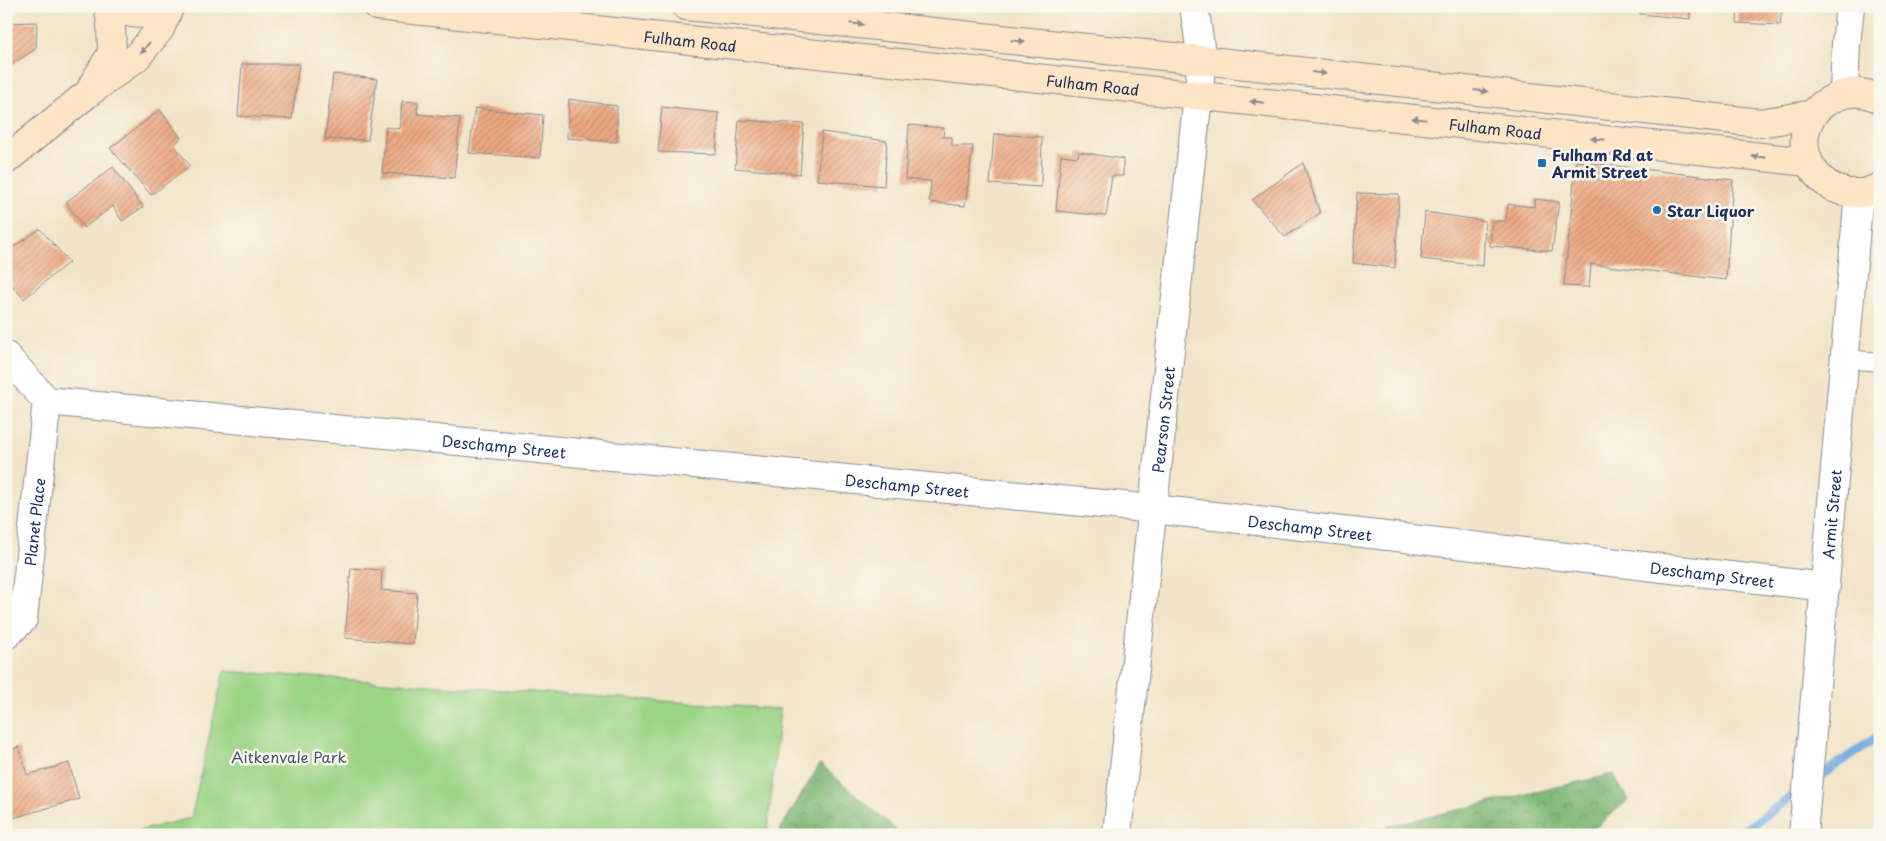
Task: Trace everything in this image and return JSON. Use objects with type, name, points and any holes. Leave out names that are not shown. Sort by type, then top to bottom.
[{"type":"street","points":[[87,94],[112,53],[108,6]]},
{"type":"street","points":[[116,6],[119,9],[140,15],[156,13],[169,6]]},
{"type":"street","points":[[6,160],[87,94],[136,58],[160,29],[169,6]]},
{"type":"street","points":[[686,6],[1202,60],[1760,124],[1813,114]]},
{"type":"street","name":"Pearson Street","points":[[1117,832],[1202,60],[1194,6]]},
{"type":"street","points":[[1844,93],[1850,6]]},
{"type":"street","name":"Fulham Road","points":[[392,7],[1808,162]]},
{"type":"street","points":[[1870,190],[1842,192],[1826,184],[1813,172],[1804,146],[1806,129],[1813,114],[1828,100],[1844,93],[1871,94],[1880,99]]},
{"type":"street","name":"Armit Street","points":[[1803,835],[1845,359],[1870,190]]},
{"type":"street","points":[[6,356],[47,401]]},
{"type":"street","name":"Deschamp Street","points":[[47,401],[1154,509],[1826,587]]},
{"type":"street","name":"Planet Place","points":[[6,634],[23,619],[47,401]]},
{"type":"lane","points":[[1845,359],[1880,362]]},
{"type":"green space","name":"Aitkenvale Park","points":[[224,671],[780,709],[767,835],[122,835],[191,818]]},
{"type":"green space","points":[[820,764],[902,835],[779,835],[782,826]]},
{"type":"green space","points":[[1613,774],[1628,800],[1595,828],[1595,835],[1350,835]]},
{"type":"building","points":[[1640,6],[1690,6],[1690,19],[1640,14]]},
{"type":"building","points":[[1738,6],[1782,6],[1780,25],[1737,23]]},
{"type":"building","points":[[37,22],[36,48],[6,69],[6,23]]},
{"type":"building","points":[[242,64],[299,64],[292,119],[238,116]]},
{"type":"building","points":[[333,74],[377,79],[368,140],[325,139]]},
{"type":"building","points":[[569,99],[617,106],[617,142],[567,138]]},
{"type":"building","points":[[402,101],[418,102],[417,114],[460,118],[454,178],[382,173],[386,127],[400,129]]},
{"type":"building","points":[[662,107],[719,113],[716,154],[658,152]]},
{"type":"building","points":[[475,108],[543,115],[540,158],[469,153]]},
{"type":"building","points":[[160,110],[181,138],[174,145],[190,166],[151,195],[110,148]]},
{"type":"building","points":[[739,120],[804,124],[800,174],[735,168]]},
{"type":"building","points":[[909,125],[944,128],[943,137],[952,137],[952,146],[973,146],[965,206],[929,202],[931,181],[905,179]]},
{"type":"building","points":[[822,132],[887,141],[884,186],[817,180]]},
{"type":"building","points":[[994,134],[1042,137],[1041,187],[990,184]]},
{"type":"building","points":[[1079,152],[1123,159],[1123,176],[1112,176],[1106,216],[1056,211],[1061,155],[1078,157]]},
{"type":"building","points":[[1576,161],[1733,180],[1726,280],[1591,264],[1589,287],[1564,286]]},
{"type":"building","points":[[1303,163],[1320,213],[1285,237],[1252,200]]},
{"type":"building","points":[[113,167],[143,207],[122,221],[113,206],[84,228],[66,202]]},
{"type":"building","points":[[1357,193],[1399,194],[1395,268],[1353,263]]},
{"type":"building","points":[[1535,199],[1559,202],[1552,251],[1490,246],[1492,221],[1506,221],[1508,204],[1534,207]]},
{"type":"building","points":[[1425,212],[1485,221],[1483,266],[1421,259]]},
{"type":"building","points":[[40,229],[69,262],[24,299],[6,278],[6,252]]},
{"type":"building","points":[[351,568],[382,570],[381,590],[417,593],[413,644],[345,638]]},
{"type":"building","points":[[19,747],[27,775],[69,763],[79,799],[6,820],[6,751]]},
{"type":"waterway","points":[[1813,781],[1880,735]]},
{"type":"waterway","points":[[1738,835],[1801,790]]},
{"type":"place","name":"Fulham Rd at Armit Street","points":[[1542,163]]},
{"type":"place","name":"Star Liquor","points":[[1657,210]]}]
